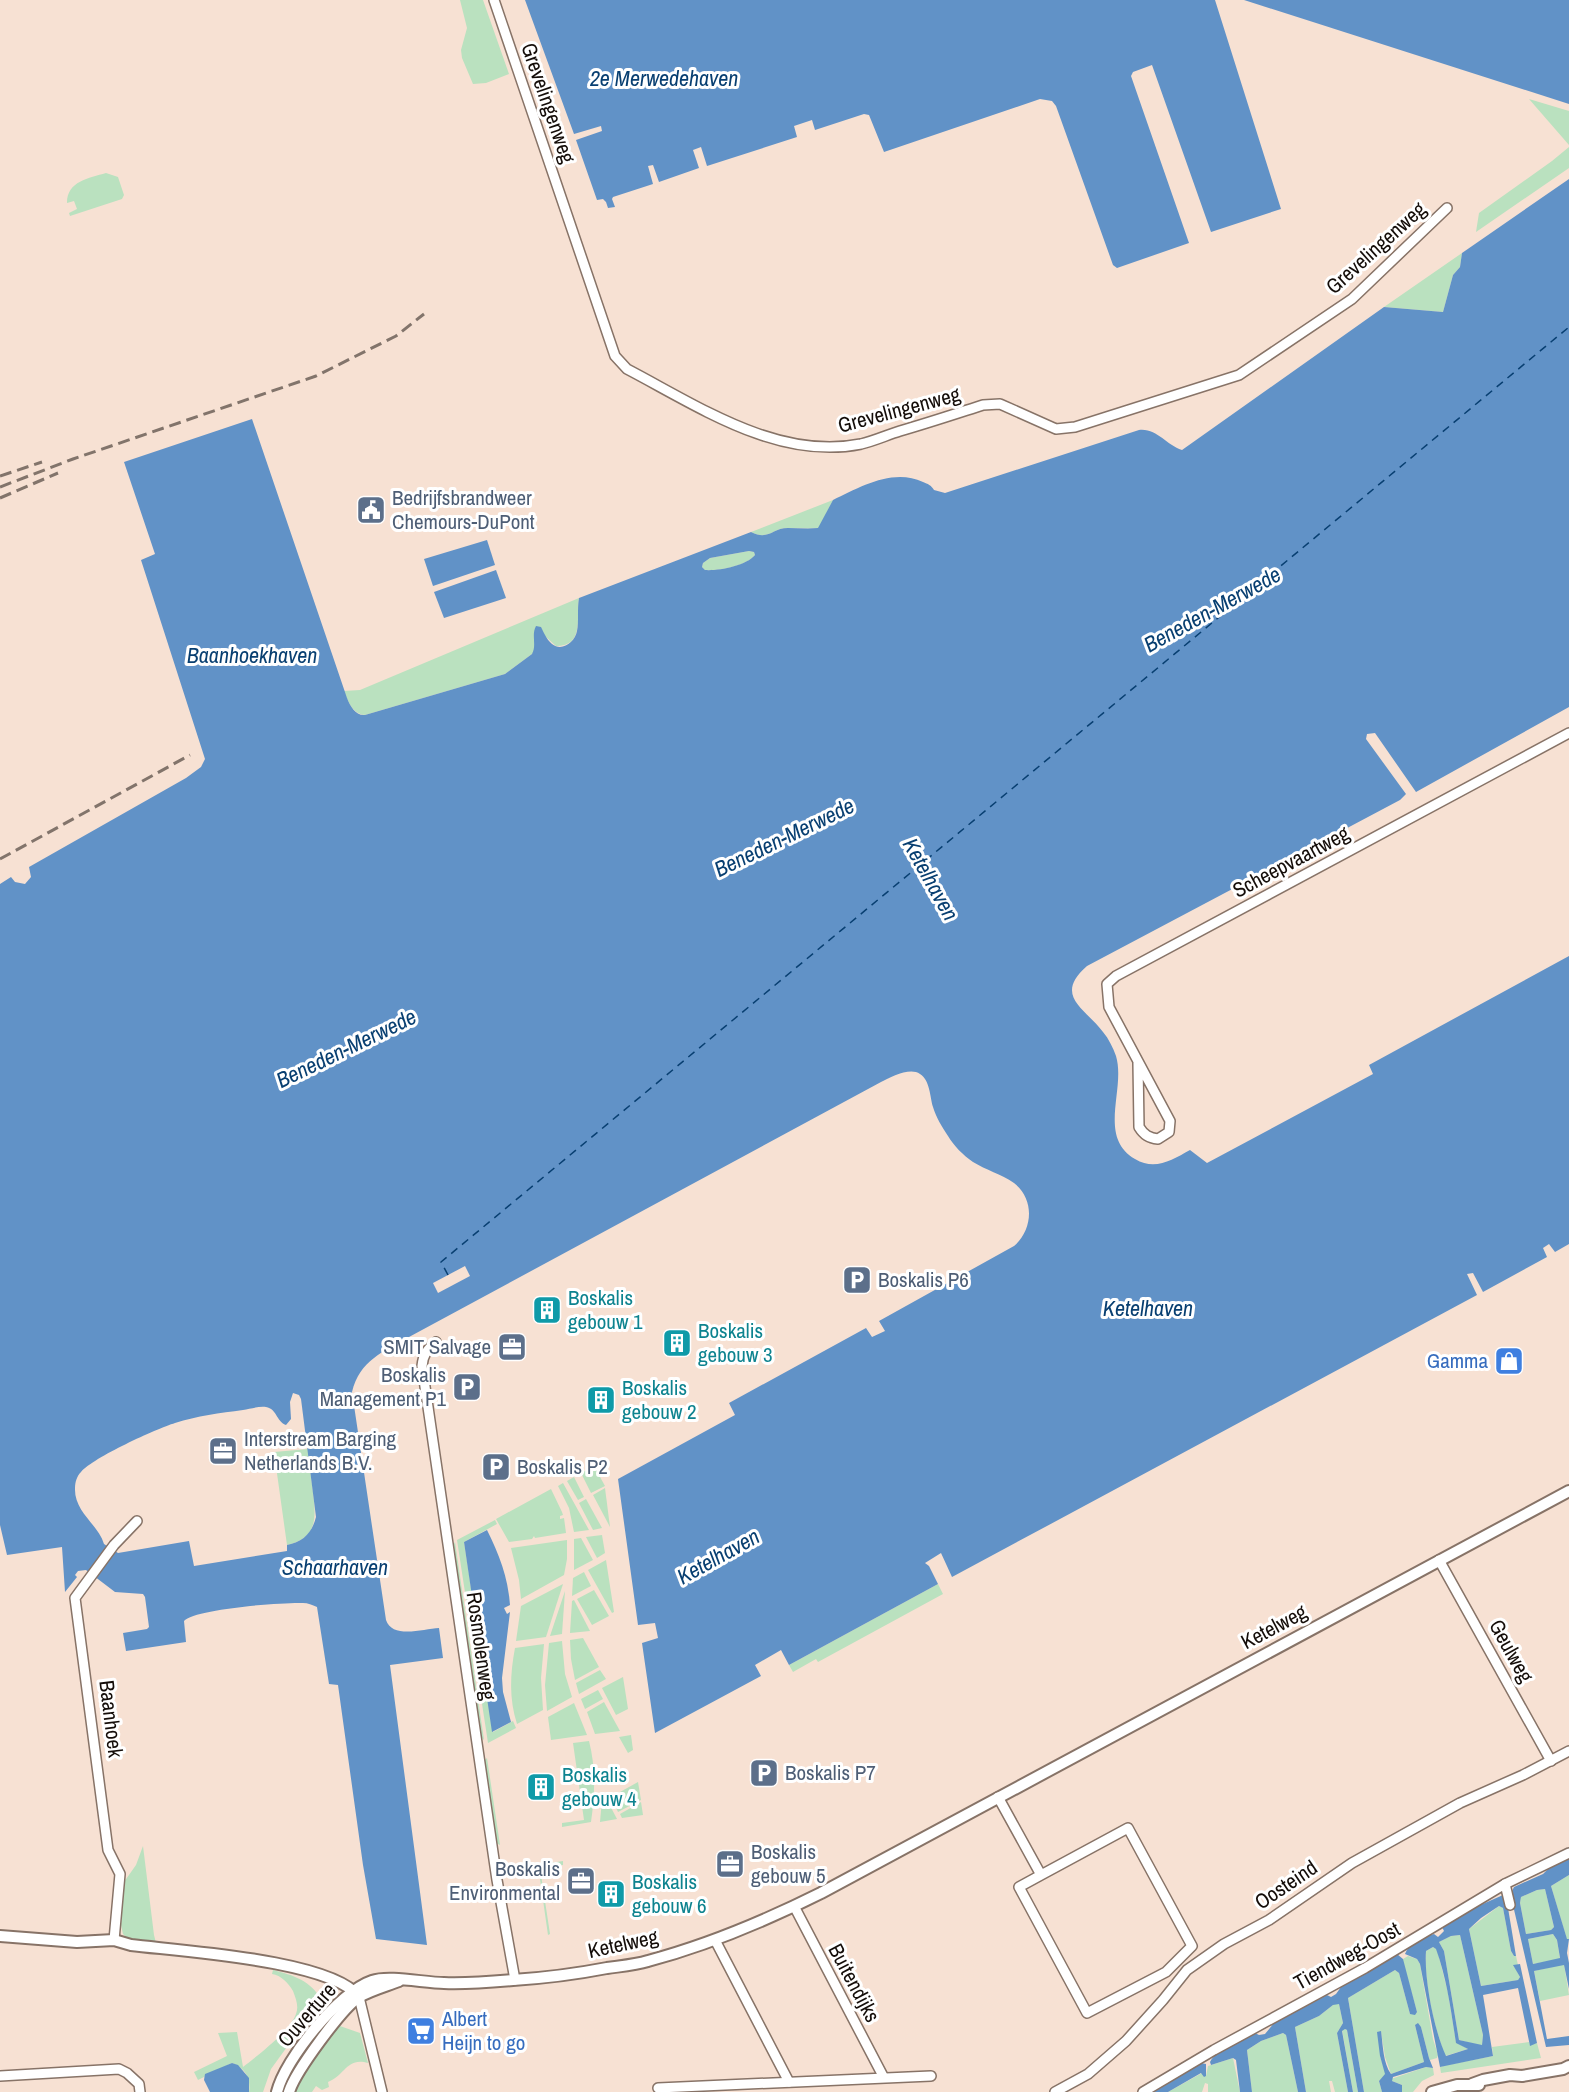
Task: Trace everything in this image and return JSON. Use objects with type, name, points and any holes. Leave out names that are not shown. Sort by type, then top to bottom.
[{"type":"street","name":"Grevelingenweg","points":[[494,0],[615,356],[627,369],[737,426],[768,439],[793,445],[825,447],[861,444],[983,405],[1000,404],[1056,429],[1075,427],[1239,375],[1352,299],[1447,208]]},
{"type":"street","name":"Scheepvaartweg","points":[[1138,1063],[1139,1127],[1151,1138],[1158,1139],[1169,1132],[1170,1121],[1109,1007],[1107,984],[1116,976],[1569,733]]},
{"type":"street","name":"Rosmolenweg","points":[[436,1342],[429,1347],[422,1366],[497,1880],[515,1980]]},
{"type":"street","name":"Ketelweg","points":[[399,1981],[445,1984],[515,1980],[583,1972],[646,1962],[715,1940],[794,1906],[1569,1491]]},
{"type":"street","name":"Baanhoek","points":[[114,1940],[120,1874],[108,1850],[75,1598],[114,1545],[137,1521]]},
{"type":"street","name":"Geulweg","points":[[1439,1560],[1551,1761]]},
{"type":"street","name":"Oosteind","points":[[1055,2092],[1088,2074],[1126,2041],[1187,1970],[1224,1944],[1269,1920],[1352,1863],[1460,1803],[1569,1751]]},
{"type":"street","points":[[998,1797],[1041,1875]]},
{"type":"street","points":[[1128,1828],[1192,1946],[1166,1971],[1087,2013],[1018,1887],[1041,1875],[1128,1828]]},
{"type":"street","name":"Tiendweg-Oost","points":[[1143,2092],[1569,1852]]},
{"type":"street","points":[[1506,1888],[1510,1905]]},
{"type":"street","name":"Buitendijks","points":[[794,1906],[883,2076]]},
{"type":"street","points":[[0,1936],[77,1942],[114,1940],[130,1945],[290,1965],[340,1982],[356,1994],[382,2092]]},
{"type":"street","points":[[715,1940],[789,2082]]},
{"type":"street","name":"Ouverture","points":[[277,2092],[291,2061],[328,2013],[356,1994],[399,1981]]},
{"type":"street","name":"Ouverture","points":[[289,2092],[291,2084],[302,2067],[356,1994]]},
{"type":"street","points":[[0,2076],[119,2069],[139,2084],[140,2092]]},
{"type":"street","points":[[1432,2092],[1510,2075],[1522,2076],[1567,2069]]},
{"type":"street","points":[[658,2088],[883,2076],[931,2076]]},
{"type":"green space","points":[[460,0],[483,0],[509,74],[486,83],[473,84],[462,58],[461,50],[467,28]]},
{"type":"green space","points":[[1529,99],[1569,111],[1569,145]]},
{"type":"green space","points":[[1569,147],[1569,168],[1476,232],[1479,213]]},
{"type":"green space","points":[[106,173],[118,177],[124,195],[122,199],[70,216],[69,213],[77,209],[74,201],[67,203],[68,196],[75,185]]},
{"type":"green space","points":[[1462,253],[1460,267],[1453,275],[1443,312],[1384,307]]},
{"type":"green space","points":[[833,500],[819,528],[788,528],[766,535],[751,532]]},
{"type":"green space","points":[[754,552],[755,555],[739,565],[711,570],[705,570],[702,567],[703,563],[710,558]]},
{"type":"green space","points":[[579,598],[577,629],[571,641],[565,645],[556,646],[546,637],[532,654],[505,674],[365,715],[354,710],[347,699],[344,691],[360,690]]},
{"type":"green space","points":[[308,1449],[315,1510],[313,1526],[305,1537],[287,1545],[274,1452]]},
{"type":"green space","points":[[594,1466],[605,1486],[591,1493],[581,1473]]},
{"type":"green space","points":[[574,1477],[584,1497],[578,1500],[567,1481]]},
{"type":"green space","points":[[563,1483],[589,1530],[574,1532],[569,1508],[558,1486]]},
{"type":"green space","points":[[605,1488],[610,1527],[593,1495]]},
{"type":"green space","points":[[551,1489],[562,1512],[560,1519],[564,1518],[566,1533],[535,1538],[534,1536],[532,1539],[509,1542],[496,1519]]},
{"type":"green space","points":[[586,1499],[602,1528],[593,1530],[579,1503]]},
{"type":"green space","points":[[495,1520],[497,1524],[464,1542],[493,1732],[513,1721],[516,1728],[488,1743],[457,1540]]},
{"type":"green space","points":[[602,1535],[605,1553],[597,1558],[586,1537]]},
{"type":"green space","points":[[581,1538],[593,1560],[574,1570],[574,1539]]},
{"type":"green space","points":[[567,1540],[564,1575],[521,1599],[511,1548]]},
{"type":"green space","points":[[455,1542],[484,1740],[481,1737],[453,1546]]},
{"type":"green space","points":[[606,1560],[614,1612],[612,1613],[588,1570]]},
{"type":"green space","points":[[584,1572],[591,1586],[572,1596],[573,1578]]},
{"type":"green space","points":[[563,1584],[546,1637],[516,1641],[521,1606]]},
{"type":"green space","points":[[938,1584],[943,1594],[818,1662],[816,1659],[793,1672],[789,1665]]},
{"type":"green space","points":[[594,1590],[609,1616],[592,1625],[577,1599]]},
{"type":"green space","points":[[565,1591],[562,1634],[550,1636]]},
{"type":"green space","points":[[574,1600],[590,1631],[570,1633],[572,1601]]},
{"type":"green space","points":[[583,1638],[599,1667],[575,1680],[570,1640]]},
{"type":"green space","points":[[562,1641],[565,1674],[572,1697],[547,1711],[545,1685],[549,1643]]},
{"type":"green space","points":[[544,1644],[541,1678],[543,1710],[517,1724],[511,1686],[515,1648]]},
{"type":"green space","points":[[600,1670],[606,1679],[579,1694],[576,1683]]},
{"type":"green space","points":[[623,1677],[628,1709],[616,1715],[602,1688]]},
{"type":"green space","points":[[598,1690],[603,1699],[585,1709],[581,1699]]},
{"type":"green space","points":[[604,1702],[620,1731],[595,1734],[587,1712]]},
{"type":"green space","points":[[574,1703],[587,1735],[551,1740],[548,1717]]},
{"type":"green space","points":[[631,1735],[633,1750],[628,1753],[619,1737]]},
{"type":"green space","points":[[589,1741],[594,1782],[591,1822],[562,1827],[562,1823],[584,1820],[573,1743]]},
{"type":"green space","points":[[487,1758],[500,1845],[496,1843],[484,1761]]},
{"type":"green space","points":[[638,1782],[641,1800],[618,1812],[611,1797]]},
{"type":"green space","points":[[606,1798],[617,1819],[600,1822],[602,1799]]},
{"type":"green space","points":[[641,1802],[643,1815],[622,1818],[620,1814]]},
{"type":"green space","points":[[143,1846],[157,1947],[130,1941],[123,1934],[121,1925],[124,1882],[136,1865]]},
{"type":"green space","points":[[563,1861],[563,1865],[540,1868],[550,1934],[548,1935],[538,1865]]},
{"type":"green space","points":[[1569,1875],[1569,1939],[1567,1940],[1551,1886]]},
{"type":"green space","points":[[1545,1889],[1554,1927],[1551,1930],[1526,1934],[1521,1897]]},
{"type":"green space","points":[[1499,1906],[1503,1908],[1511,1951],[1516,1956],[1518,1965],[1514,1965],[1520,1977],[1518,1980],[1481,1986],[1469,1929]]},
{"type":"green space","points":[[1553,1934],[1557,1940],[1560,1959],[1533,1964],[1528,1939]]},
{"type":"green space","points":[[1460,1935],[1483,2035],[1482,2046],[1459,2040],[1444,1951],[1439,1942],[1451,1936]]},
{"type":"green space","points":[[1433,1947],[1437,1949],[1448,1993],[1456,2042],[1468,2049],[1445,2056],[1428,1990],[1426,1951]]},
{"type":"green space","points":[[1408,1956],[1417,1959],[1420,1964],[1433,2039],[1438,2055],[1437,2058],[1430,2060],[1421,2027],[1415,2025],[1424,2062],[1391,2074],[1385,2057],[1381,2032],[1380,2056],[1386,2074],[1379,2081],[1382,2092],[1364,2092],[1348,1998],[1395,1970],[1399,1973],[1410,2014],[1417,2012],[1403,1962],[1403,1959]]},
{"type":"green space","points":[[1564,1964],[1569,1995],[1540,2001],[1534,1971]]},
{"type":"green space","points":[[273,1970],[307,1983],[321,2000],[271,2069],[263,2092],[249,2092],[246,2074],[232,2063],[198,2080],[194,2072],[227,2056],[218,2033],[237,2032],[243,2067],[272,2043],[293,2021],[297,2008],[293,1991],[284,1980],[272,1974]]},
{"type":"green space","points":[[1333,2000],[1339,2004],[1343,2023],[1337,2033],[1348,2092],[1335,2092],[1332,2081],[1329,2081],[1331,2092],[1306,2092],[1295,2027],[1319,2016],[1333,2005]]},
{"type":"green space","points":[[337,2025],[360,2033],[368,2063],[350,2065],[328,2082],[329,2087],[322,2090],[316,2086],[312,2092],[294,2092],[303,2072]]},
{"type":"green space","points":[[1345,2029],[1358,2092],[1353,2092],[1342,2030]]},
{"type":"green space","points":[[1283,2033],[1286,2035],[1298,2092],[1252,2092],[1247,2050],[1261,2041]]},
{"type":"green space","points":[[1529,2042],[1530,2045],[1537,2043],[1541,2058],[1441,2073],[1440,2067],[1493,2056],[1492,2047]]},
{"type":"green space","points":[[1233,2058],[1240,2092],[1208,2092],[1208,2084],[1205,2083],[1202,2092],[1168,2092],[1202,2073],[1206,2076],[1208,2066]]},
{"type":"green space","points":[[1426,2067],[1433,2068],[1434,2075],[1422,2081],[1413,2092],[1402,2092],[1402,2085],[1391,2079]]},
{"type":"water","name":"2e Merwedehaven","points":[[525,0],[1215,0],[1281,209],[1211,232],[1152,65],[1133,72],[1131,76],[1189,243],[1117,268],[1113,265],[1056,106],[1052,101],[1040,99],[884,152],[869,115],[864,114],[815,130],[812,120],[794,126],[797,137],[707,166],[701,147],[693,150],[699,168],[659,182],[653,165],[648,166],[653,184],[613,197],[615,207],[608,208],[603,199],[597,200],[576,140],[602,131],[601,126],[574,134]]},
{"type":"water","points":[[1244,0],[1569,0],[1569,104]]},
{"type":"water","points":[[1569,179],[1569,707],[1416,792],[1375,733],[1367,734],[1366,739],[1406,794],[1400,800],[1087,966],[1077,976],[1072,994],[1075,1001],[1105,1035],[1116,1056],[1118,1083],[1115,1125],[1117,1138],[1124,1150],[1135,1159],[1156,1164],[1190,1150],[1207,1163],[1373,1074],[1369,1065],[1569,956],[1569,1244],[1555,1252],[1549,1244],[1543,1248],[1547,1257],[1483,1292],[1473,1273],[1467,1274],[1477,1295],[952,1577],[941,1553],[925,1563],[929,1566],[938,1584],[789,1665],[781,1650],[755,1665],[761,1676],[655,1733],[642,1643],[658,1638],[655,1623],[638,1625],[618,1479],[735,1415],[729,1403],[866,1328],[872,1337],[885,1331],[879,1321],[1014,1246],[1025,1232],[1028,1223],[1026,1197],[1014,1183],[973,1162],[959,1150],[937,1118],[926,1080],[916,1072],[906,1072],[881,1082],[390,1347],[367,1364],[352,1392],[386,1620],[389,1626],[401,1631],[439,1628],[443,1658],[390,1665],[427,1945],[376,1939],[363,1865],[338,1685],[329,1684],[317,1607],[305,1603],[278,1604],[204,1613],[184,1621],[186,1642],[126,1651],[123,1633],[149,1627],[143,1594],[115,1592],[86,1570],[78,1571],[75,1575],[77,1577],[65,1592],[62,1547],[7,1555],[0,1525],[0,884],[11,877],[15,882],[25,884],[31,877],[29,867],[186,778],[201,767],[205,759],[141,560],[155,554],[124,462],[252,419],[347,698],[356,712],[365,715],[505,674],[532,654],[536,626],[541,627],[552,644],[556,646],[568,645],[571,642],[577,631],[579,598],[751,532],[766,535],[788,528],[818,528],[833,500],[877,481],[888,478],[912,478],[928,484],[934,490],[945,493],[1139,430],[1156,434],[1182,450],[1384,307],[1443,312],[1453,275],[1460,267],[1462,253]],"holes":[[[754,552],[755,555],[739,565],[711,570],[705,570],[702,567],[703,563],[710,558]],[[293,1393],[299,1395],[301,1399],[316,1517],[309,1532],[298,1542],[287,1545],[287,1551],[194,1566],[189,1541],[118,1553],[104,1544],[78,1504],[76,1479],[88,1466],[111,1451],[175,1423],[257,1407],[270,1408],[286,1425],[291,1419],[290,1402]]]},
{"type":"water","points":[[487,540],[495,565],[433,586],[424,559]]},
{"type":"water","points":[[496,570],[506,598],[444,618],[434,592]]},
{"type":"water","points":[[487,1530],[502,1566],[510,1605],[504,1608],[507,1614],[510,1612],[502,1678],[503,1692],[511,1722],[492,1732],[464,1542]]},
{"type":"water","points":[[1569,1859],[1569,1875],[1551,1886],[1567,1939],[1569,1939],[1567,1953],[1569,1989],[1564,1965],[1534,1971],[1547,2039],[1569,2036],[1569,2045],[1546,2047],[1512,1901],[1507,1902],[1516,1956],[1511,1951],[1503,1908],[1499,1906],[1469,1929],[1481,1986],[1518,1980],[1520,1977],[1513,1965],[1520,1964],[1537,2043],[1530,2046],[1518,1988],[1483,1995],[1493,2056],[1440,2067],[1420,1964],[1417,1959],[1405,1954],[1407,1950],[1425,1937],[1434,1934],[1438,1937],[1444,1931],[1442,1927],[1467,1911],[1512,1891],[1514,1887],[1543,1874],[1548,1869]],"holes":[[[1545,1889],[1554,1927],[1551,1930],[1526,1934],[1521,1897]],[[1553,1934],[1557,1940],[1560,1958],[1533,1964],[1528,1939]],[[1460,1935],[1483,2035],[1482,2045],[1459,2040],[1444,1951],[1439,1942],[1451,1936]],[[1433,1947],[1436,1949],[1446,1983],[1456,2043],[1468,2049],[1446,2056],[1431,2004],[1426,1951]]]},
{"type":"water","points":[[1397,1954],[1403,1959],[1417,2012],[1415,2015],[1410,2014],[1399,1973],[1395,1970],[1348,1998],[1364,2092],[1358,2092],[1345,2029],[1342,2031],[1353,2092],[1348,2092],[1337,2033],[1343,2023],[1339,2004],[1333,2005],[1319,2016],[1295,2027],[1306,2092],[1298,2092],[1286,2035],[1283,2033],[1261,2041],[1247,2050],[1252,2092],[1240,2092],[1236,2060],[1233,2058],[1211,2065],[1213,2057],[1230,2045],[1255,2033],[1265,2034],[1274,2023],[1327,1995],[1331,1997],[1341,1987]]},
{"type":"water","points":[[1418,2023],[1433,2068],[1426,2067],[1393,2077],[1392,2081],[1402,2085],[1402,2092],[1382,2092],[1379,2081],[1385,2074],[1377,2032],[1381,2031],[1385,2059],[1391,2074],[1424,2062],[1415,2025]]},
{"type":"water","points":[[232,2063],[238,2065],[249,2078],[249,2092],[210,2092],[204,2080],[205,2074]]},
{"type":"water","points":[[1201,2063],[1206,2064],[1206,2076],[1204,2077],[1201,2073],[1168,2092],[1154,2092]]},
{"type":"pier","points":[[465,1266],[470,1276],[438,1293],[433,1283]]},
{"type":"ferry route","points":[[448,1275],[441,1262],[1569,327]]},
{"type":"railway","points":[[0,487],[73,459],[316,376],[396,336],[424,314]]},
{"type":"railway","points":[[0,476],[42,462]]},
{"type":"railway","points":[[0,498],[58,473]]},
{"type":"railway","points":[[0,859],[190,755]]},
{"type":"place","name":"Bedrijfsbrandweer Chemours-DuPont","points":[[371,510]]},
{"type":"place","name":"Boskalis P6","points":[[857,1280]]},
{"type":"place","name":"Boskalis gebouw 1","points":[[547,1310]]},
{"type":"place","name":"Boskalis gebouw 3","points":[[677,1343]]},
{"type":"place","name":"SMIT Salvage","points":[[512,1347]]},
{"type":"place","name":"Gamma","points":[[1509,1361]]},
{"type":"place","name":"Boskalis Management P1","points":[[467,1387]]},
{"type":"place","name":"Boskalis gebouw 2","points":[[601,1400]]},
{"type":"place","name":"Interstream Barging Netherlands B.V.","points":[[223,1451]]},
{"type":"place","name":"Boskalis P2","points":[[496,1467]]},
{"type":"place","name":"Boskalis P7","points":[[764,1773]]},
{"type":"place","name":"Boskalis gebouw 4","points":[[541,1787]]},
{"type":"place","name":"Boskalis gebouw 5","points":[[730,1864]]},
{"type":"place","name":"Boskalis Environmental","points":[[581,1881]]},
{"type":"place","name":"Boskalis gebouw 6","points":[[611,1894]]},
{"type":"place","name":"Albert Heijn to go","points":[[421,2031]]},
{"type":"water label","name":"Beneden-Merwede","points":[[1212,609]]},
{"type":"water label","name":"Baanhoekhaven","points":[[252,655]]},
{"type":"water label","name":"Beneden-Merwede","points":[[784,837]]},
{"type":"water label","name":"Ketelhaven","points":[[931,879]]},
{"type":"water label","name":"Beneden-Merwede","points":[[346,1048]]},
{"type":"water label","name":"Ketelhaven","points":[[1148,1308]]},
{"type":"water label","name":"Ketelhaven","points":[[718,1556]]},
{"type":"water label","name":"Schaarhaven","points":[[335,1567]]}]
